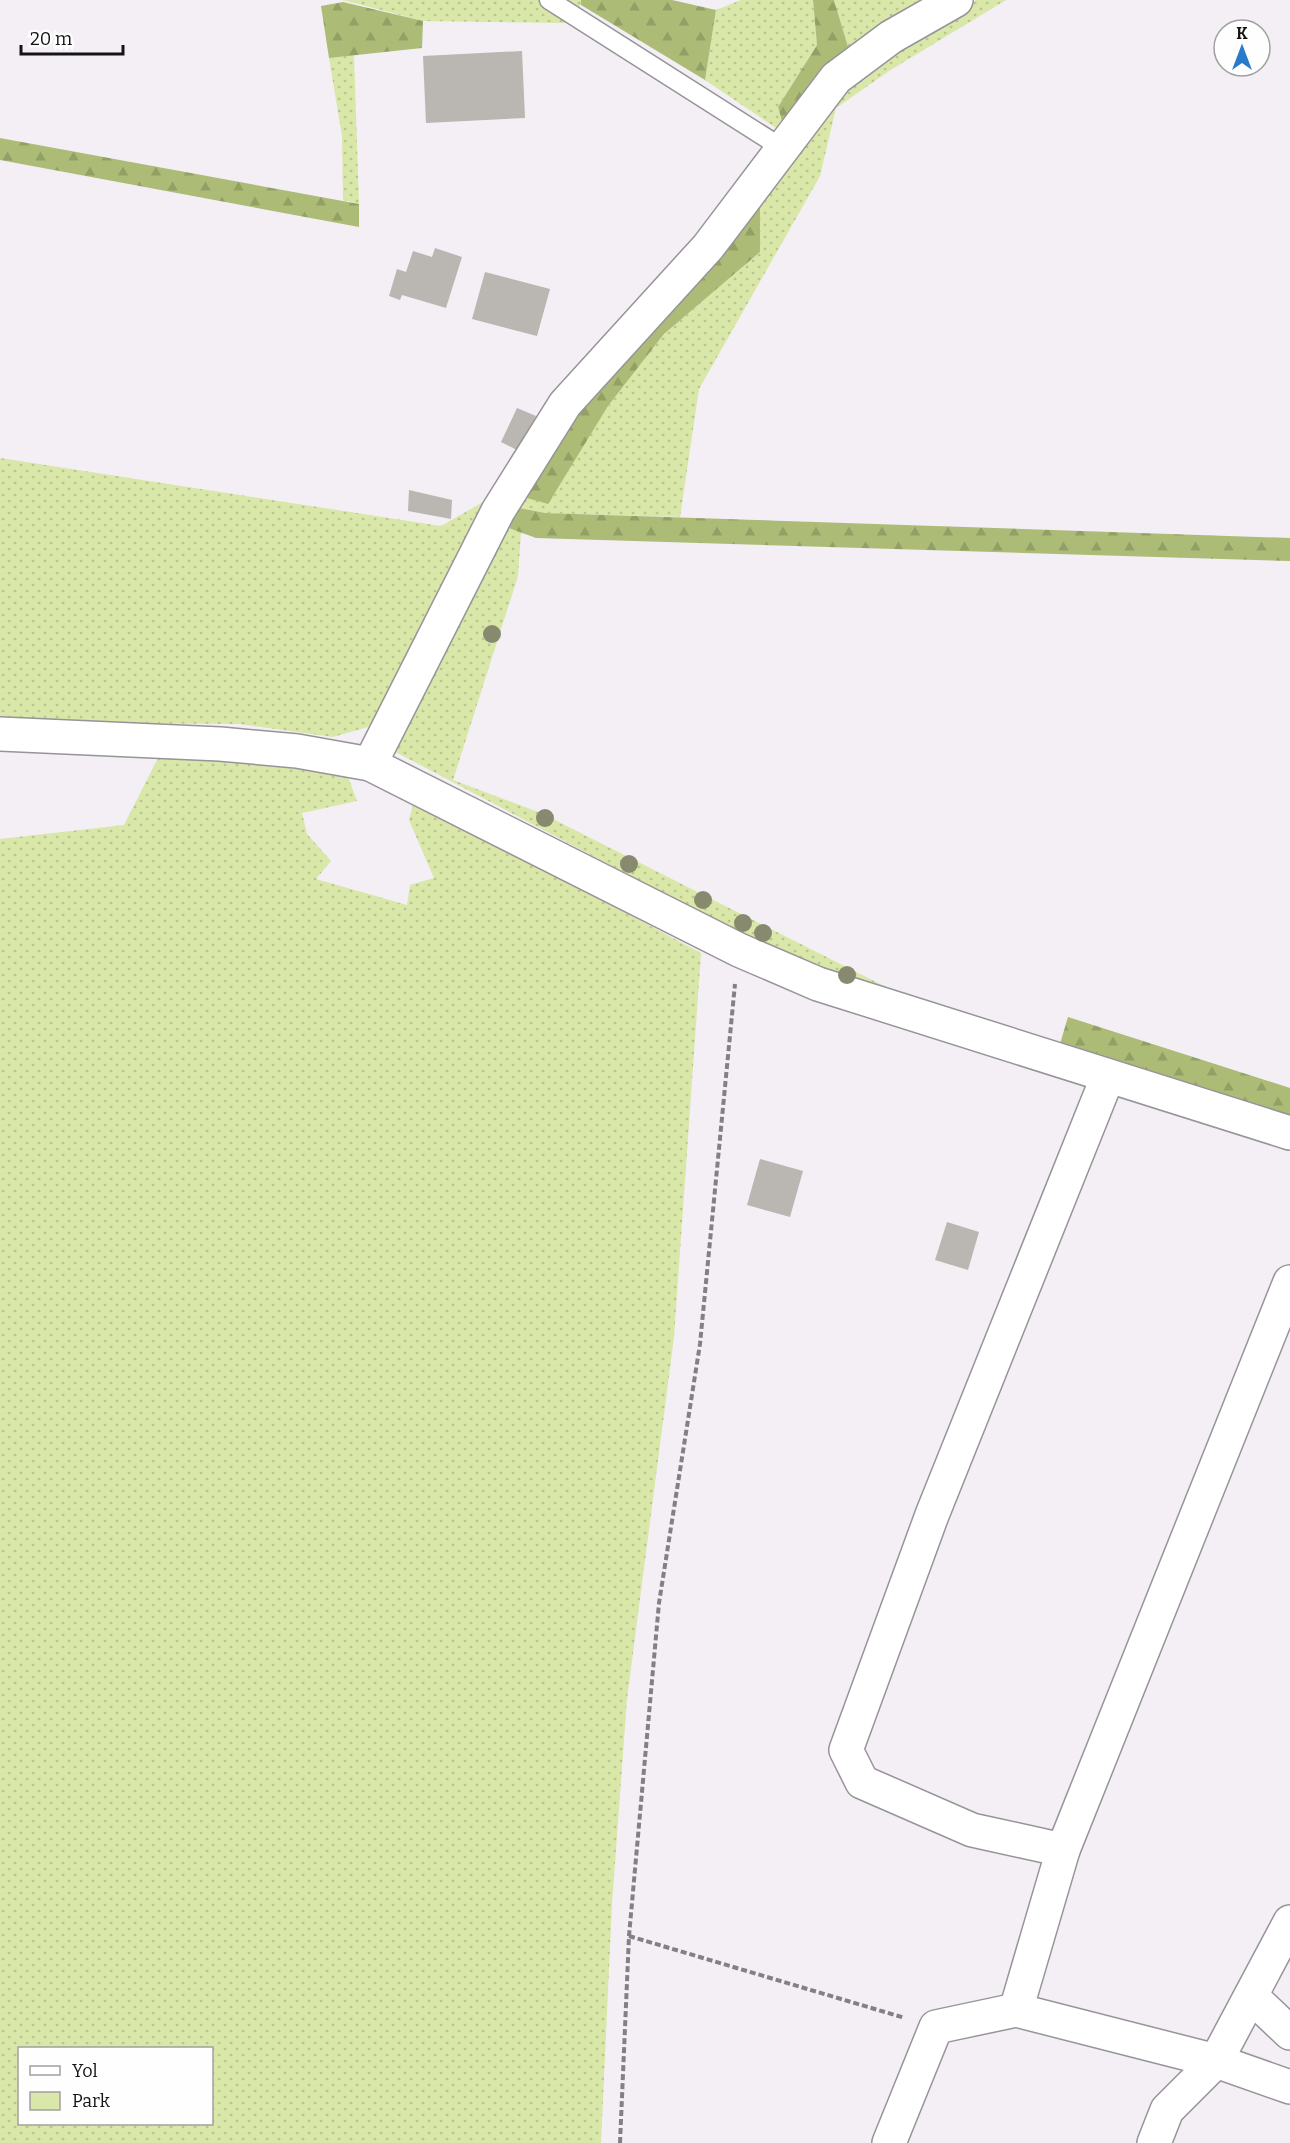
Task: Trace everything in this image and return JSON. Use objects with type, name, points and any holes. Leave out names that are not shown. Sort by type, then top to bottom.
[{"type":"street","points":[[370,764],[498,511],[566,404],[708,247],[836,78],[891,37],[956,0]]},
{"type":"street","points":[[0,734],[220,744],[297,752],[370,764],[739,950],[818,984],[1290,1133]]},
{"type":"street","points":[[1063,1850],[972,1830],[862,1782],[846,1750],[932,1515],[1108,1076]]},
{"type":"street","points":[[1016,2010],[1063,1850],[1290,1282]]},
{"type":"street","points":[[1154,2143],[1167,2110],[1216,2061],[1289,1925]]},
{"type":"street","points":[[1251,1996],[1290,2034]]},
{"type":"street","points":[[889,2143],[936,2027],[1016,2010],[1216,2061],[1290,2087]]},
{"type":"lane","points":[[549,0],[782,148]]},
{"type":"path","points":[[620,2143],[629,1936],[659,1602],[700,1344],[739,950]]},
{"type":"path","points":[[629,1936],[936,2027]]},
{"type":"green space","points":[[343,0],[581,0],[581,5],[565,23],[423,21]]},
{"type":"green space","points":[[581,0],[672,0],[716,10],[705,80],[581,5]]},
{"type":"green space","points":[[741,0],[813,0],[817,45],[778,107],[783,125],[779,130],[705,80],[716,10]]},
{"type":"green space","points":[[813,0],[834,0],[849,50],[783,125],[778,107],[817,45]]},
{"type":"green space","points":[[834,0],[931,0],[849,50]]},
{"type":"green space","points":[[976,0],[1006,0],[889,71],[836,108],[820,176],[699,389],[680,517],[544,513],[514,507],[608,406],[664,334],[760,252],[760,207],[841,83],[877,56]]},
{"type":"green space","points":[[343,2],[423,21],[422,48],[329,58],[321,6]]},
{"type":"green space","points":[[354,55],[359,204],[343,200],[342,136],[329,58]]},
{"type":"green space","points":[[0,138],[359,204],[359,227],[0,160]]},
{"type":"green space","points":[[760,207],[760,252],[664,334],[608,406],[548,504],[520,496],[567,419],[744,210]]},
{"type":"green space","points":[[0,458],[441,526],[499,493],[380,714],[368,727],[333,737],[239,724],[59,723],[0,720]]},
{"type":"green space","points":[[514,507],[545,513],[1290,538],[1290,561],[536,538],[503,526]]},
{"type":"green space","points":[[503,526],[521,532],[518,576],[453,780],[541,813],[888,988],[976,1017],[823,974],[750,939],[388,748]]},
{"type":"green space","points":[[161,752],[317,761],[347,774],[357,801],[302,813],[307,834],[331,861],[316,879],[407,905],[410,885],[434,878],[409,820],[414,800],[701,953],[674,1337],[627,1699],[612,1904],[601,2143],[0,2143],[0,839],[124,825]]},
{"type":"green space","points":[[1068,1017],[1290,1088],[1290,1121],[1060,1044]]},
{"type":"building","points":[[522,51],[525,118],[426,123],[423,56]]},
{"type":"building","points":[[435,248],[462,257],[446,308],[402,295],[400,300],[389,296],[397,269],[406,272],[413,251],[432,257]]},
{"type":"building","points":[[485,272],[550,289],[537,336],[472,319]]},
{"type":"building","points":[[517,408],[536,416],[519,451],[501,442]]},
{"type":"building","points":[[409,490],[452,500],[451,519],[408,511]]},
{"type":"building","points":[[760,1159],[803,1171],[790,1217],[747,1205]]},
{"type":"building","points":[[947,1222],[979,1232],[968,1270],[935,1260]]}]
